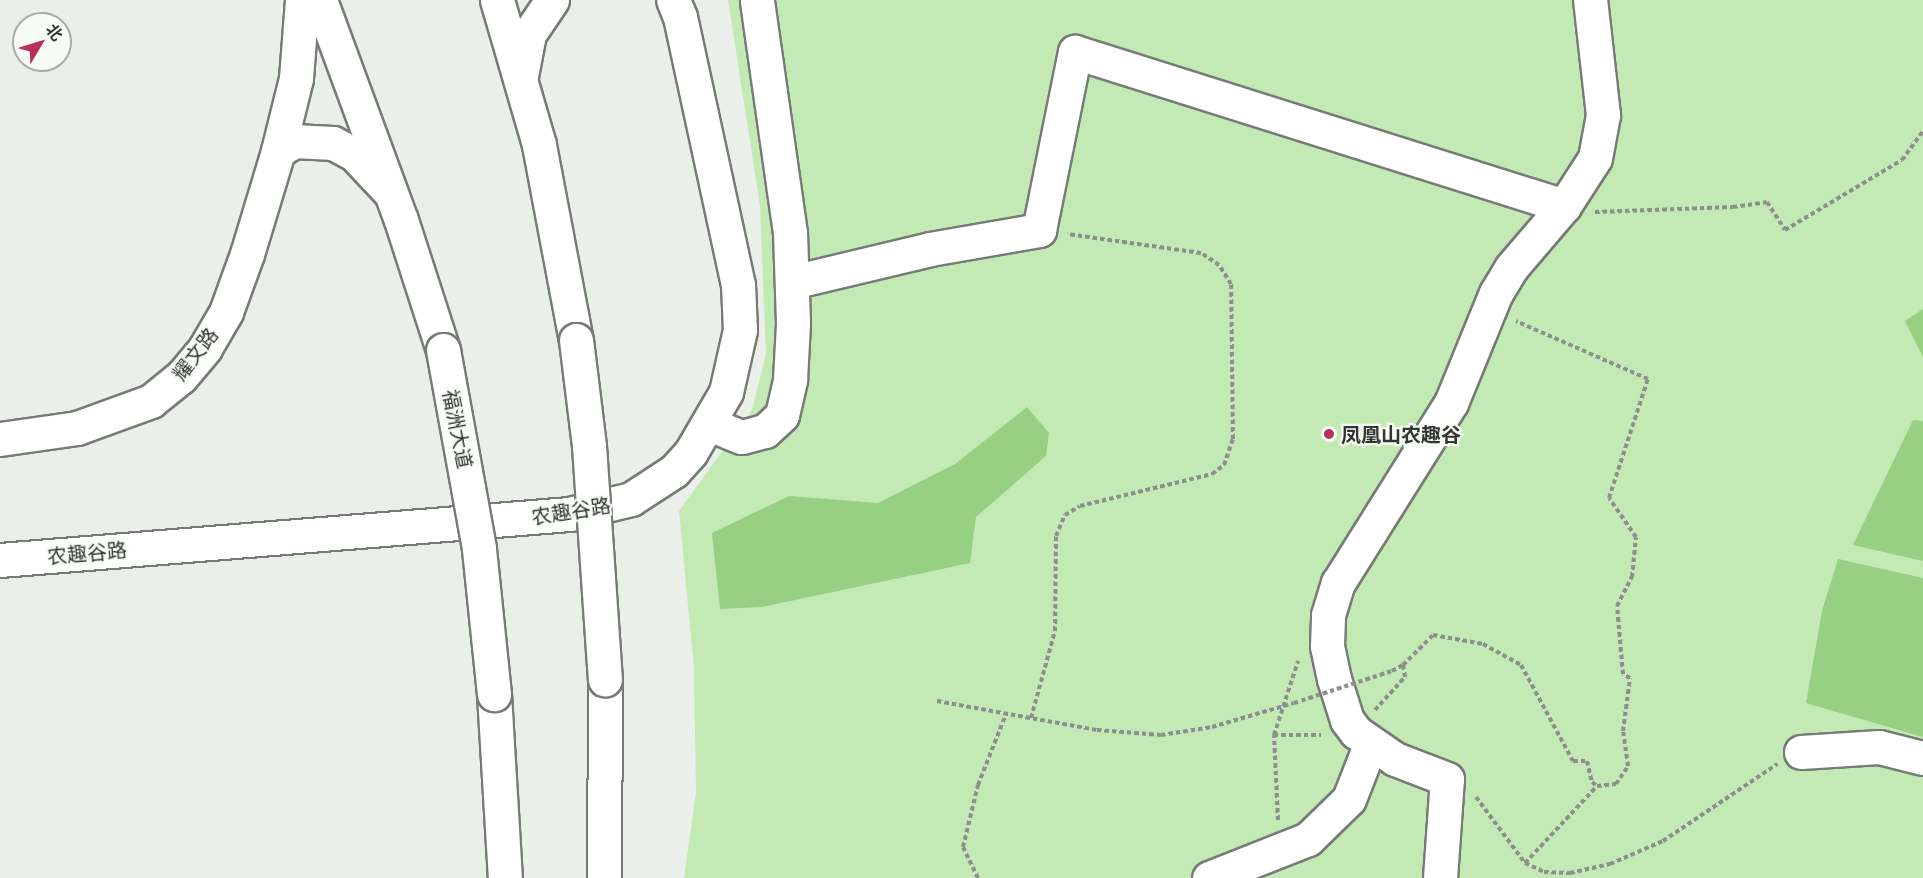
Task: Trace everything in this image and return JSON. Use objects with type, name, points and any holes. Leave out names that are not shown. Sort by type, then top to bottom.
[{"type":"street","name":"耀文路","points":[[0,439],[77,428],[117,416],[151,401],[181,377],[206,348],[226,312],[278,151],[296,78],[302,0]]},
{"type":"street","name":"福洲大道","points":[[321,0],[443,350],[479,549],[494,694],[505,878]]},
{"type":"street","points":[[497,0],[521,76],[539,145],[576,340],[589,446],[605,679],[603,878]]},
{"type":"street","points":[[521,76],[529,34],[552,0]]},
{"type":"street","name":"农趣谷路","points":[[0,560],[602,509],[652,488],[674,471],[709,424],[726,392],[740,330],[738,285],[680,17],[673,0]]},
{"type":"street","points":[[709,424],[728,434],[754,436],[774,425],[782,415],[790,379],[792,282],[790,232],[757,0]]},
{"type":"street","points":[[1440,878],[1447,779],[1370,745],[1356,732],[1341,704],[1327,646],[1328,615],[1338,583],[1451,403],[1490,309],[1511,268],[1564,206],[1595,158],[1603,115],[1590,0]]},
{"type":"street","points":[[792,282],[930,249],[1039,230],[1075,52],[1564,206]]},
{"type":"street","points":[[278,151],[294,141],[333,143],[354,154],[389,191]]},
{"type":"street","points":[[1209,878],[1308,839],[1349,799],[1370,745]]},
{"type":"street","points":[[1801,752],[1879,747],[1923,758]]},
{"type":"path","points":[[1564,206],[1598,213],[1733,207],[1767,202],[1785,230],[1902,160],[1923,131]]},
{"type":"path","points":[[1031,718],[1055,631],[1056,536],[1065,515],[1080,506],[1212,474],[1224,465],[1233,439],[1231,284],[1219,265],[1201,253],[1039,230]]},
{"type":"path","points":[[937,701],[1097,730],[1161,735],[1212,727],[1392,671],[1403,665],[1433,635],[1493,649],[1521,665],[1573,761],[1587,761],[1592,782],[1598,786],[1616,784],[1628,766],[1623,731],[1630,678],[1623,674],[1617,606],[1632,577],[1636,537],[1609,498],[1648,379],[1490,309]]},
{"type":"path","points":[[1280,849],[1274,735],[1300,654]]},
{"type":"path","points":[[978,878],[963,847],[978,785],[1006,714]]},
{"type":"path","points":[[1447,779],[1477,798],[1525,863],[1545,872],[1570,873],[1610,864],[1663,841],[1768,770],[1801,752]]},
{"type":"path","points":[[1525,863],[1598,786]]},
{"type":"shaded area","name":"凤凰山农趣谷","points":[[728,0],[1923,0],[1923,878],[684,878],[696,792],[694,668],[679,511],[752,410],[766,354],[760,206]]},
{"type":"shaded area","points":[[1923,309],[1923,357],[1905,321]]},
{"type":"shaded area","points":[[1027,407],[1049,433],[1046,456],[976,517],[970,563],[762,607],[720,609],[712,533],[789,496],[878,503],[955,464]]},
{"type":"shaded area","points":[[1913,420],[1923,421],[1923,561],[1853,545]]},
{"type":"shaded area","points":[[1838,559],[1923,578],[1923,737],[1806,703],[1822,611]]},
{"type":"place","name":"凤凰山农趣谷","points":[[1329,434]]}]
